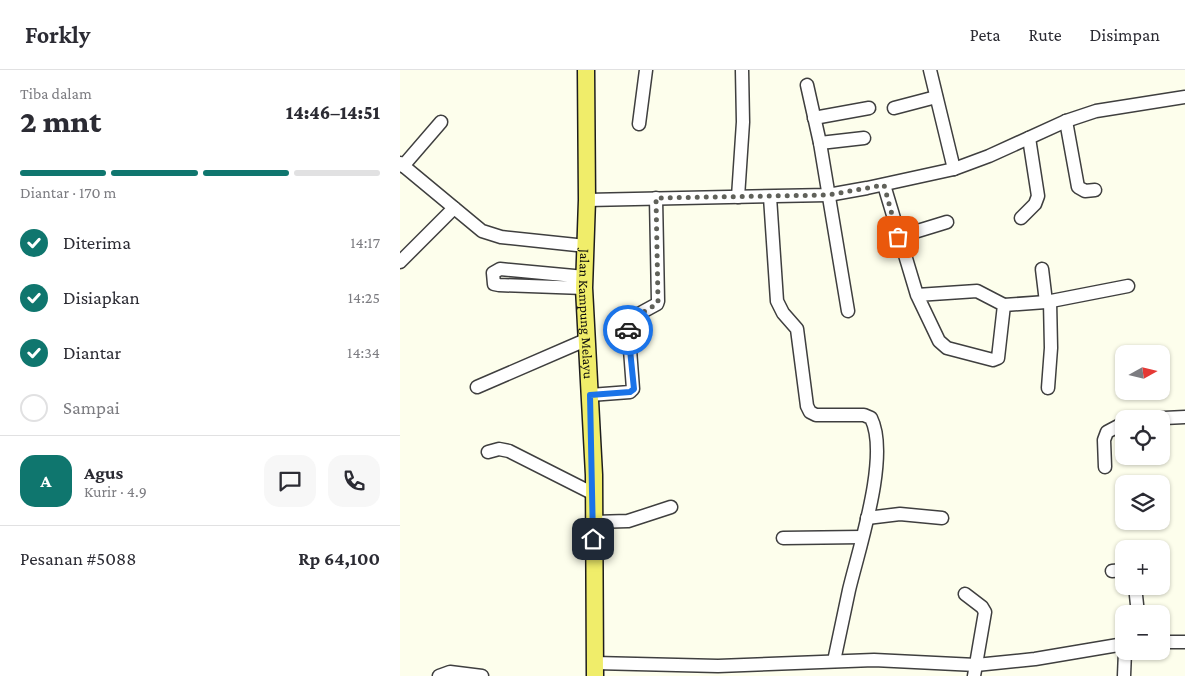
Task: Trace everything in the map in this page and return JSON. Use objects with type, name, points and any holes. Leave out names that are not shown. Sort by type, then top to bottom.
[{"type":"main road","name":"Jalan Kampung Melayu","points":[[586,70],[587,200],[585,283],[594,494],[595,669]]},
{"type":"street","points":[[639,124],[646,70]]},
{"type":"street","points":[[738,197],[743,122],[742,70]]},
{"type":"street","points":[[930,70],[954,169]]},
{"type":"street","points":[[807,85],[820,143],[848,310]]},
{"type":"street","points":[[587,200],[828,195],[884,185],[954,169],[1066,121],[1096,111],[1185,96]]},
{"type":"street","points":[[894,108],[936,97]]},
{"type":"street","points":[[814,118],[869,108]]},
{"type":"street","points":[[1066,121],[1076,183],[1082,191],[1095,190]]},
{"type":"street","points":[[441,122],[402,165],[482,231],[500,237],[586,246]]},
{"type":"street","points":[[820,143],[864,138]]},
{"type":"street","points":[[1021,218],[1035,204],[1038,196],[1029,138]]},
{"type":"street","points":[[884,185],[898,237],[917,295],[942,345],[993,360],[998,358],[1004,304]]},
{"type":"street","points":[[770,197],[777,300],[783,313],[797,329],[807,406],[810,412],[816,414],[864,415],[871,418],[874,425],[877,465],[867,518],[834,661]]},
{"type":"street","points":[[590,395],[630,392],[634,389],[628,323],[635,316],[657,304],[658,301],[656,198]]},
{"type":"street","points":[[400,262],[454,208]]},
{"type":"street","points":[[898,237],[947,222]]},
{"type":"street","points":[[500,269],[585,283],[499,285],[494,284],[492,279],[493,273],[500,269]]},
{"type":"street","points":[[1042,269],[1048,301],[1051,348],[1048,388]]},
{"type":"street","points":[[917,295],[977,291],[1004,304],[1048,301],[1128,286]]},
{"type":"street","points":[[477,388],[588,339]]},
{"type":"street","points":[[1170,418],[1185,417]]},
{"type":"street","points":[[1105,467],[1104,440],[1107,432],[1115,428]]},
{"type":"street","points":[[488,452],[499,449],[509,451],[594,494]]},
{"type":"street","points":[[593,522],[628,520],[671,507]]},
{"type":"street","points":[[867,518],[900,514],[942,518]]},
{"type":"street","points":[[784,538],[862,537]]},
{"type":"street","points":[[965,594],[982,607],[985,612],[975,670]]},
{"type":"street","points":[[1170,642],[1185,642]]},
{"type":"street","points":[[595,669],[718,671],[834,661],[931,662],[975,670],[1115,646]]},
{"type":"street","points":[[1124,676],[1125,660]]},
{"type":"street","points":[[440,676],[456,672],[482,676]]},
{"type":"way so far","points":[[628,330],[627,326],[630,320],[657,304],[658,301],[656,198],[828,195],[884,185],[898,237]]},
{"type":"route","points":[[593,539],[594,475],[590,395],[630,392],[634,389],[628,330]]}]
